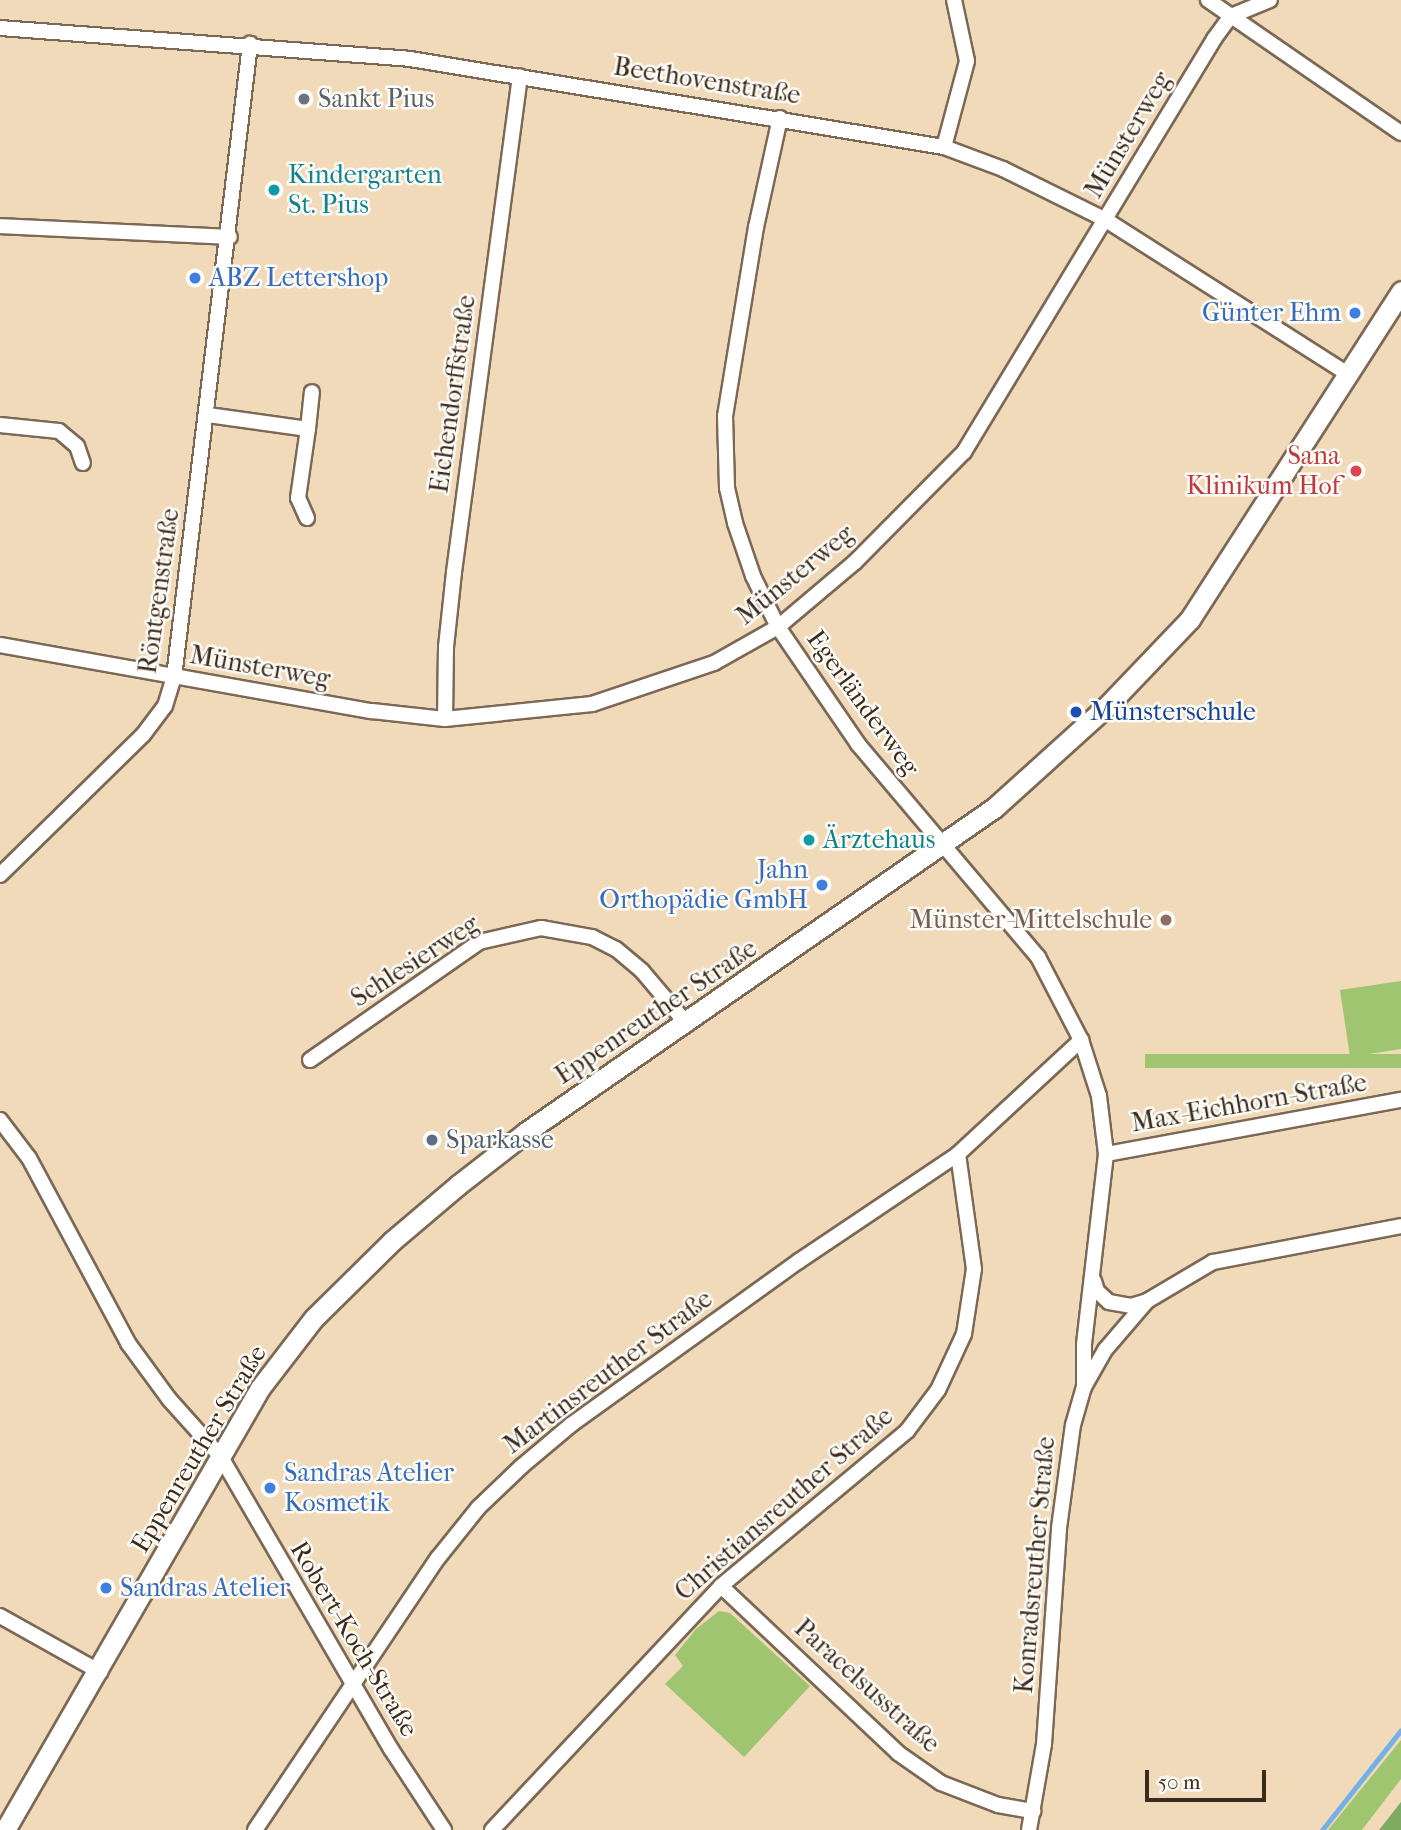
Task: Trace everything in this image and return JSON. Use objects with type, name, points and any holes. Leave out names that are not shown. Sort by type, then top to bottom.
[{"type":"main road","name":"Eppenreuther Straße","points":[[5,1830],[100,1672],[263,1383],[314,1318],[392,1241],[526,1132],[687,1024],[994,808],[1107,706],[1190,619],[1401,291]]},
{"type":"street","points":[[944,147],[967,61],[954,0]]},
{"type":"street","points":[[1208,0],[1401,133]]},
{"type":"street","points":[[1231,16],[1270,0]]},
{"type":"street","name":"Münsterweg","points":[[0,645],[372,711],[445,719],[541,713],[635,693],[714,663],[778,627],[901,519],[964,452],[1231,16]]},
{"type":"street","name":"Beethovenstraße","points":[[0,28],[250,44],[410,59],[944,147],[1026,180],[1105,220],[1348,374]]},
{"type":"street","name":"Röntgenstraße","points":[[0,875],[143,735],[165,706],[174,677],[230,237],[250,44]]},
{"type":"street","name":"Eichendorffstraße","points":[[445,719],[446,647],[453,584],[520,76]]},
{"type":"street","name":"Egerländerweg","points":[[780,118],[749,263],[725,444],[727,488],[735,523],[753,576],[778,627],[859,744],[1038,957],[1081,1040],[1099,1096],[1106,1154],[1084,1345],[1084,1387]]},
{"type":"street","points":[[0,226],[230,237]]},
{"type":"street","points":[[307,518],[298,498],[313,392]]},
{"type":"street","points":[[208,415],[308,429]]},
{"type":"street","points":[[0,425],[59,431],[77,446],[83,463]]},
{"type":"street","name":"Schlesierweg","points":[[310,1060],[479,942],[541,928],[582,934],[616,949],[642,971],[687,1024]]},
{"type":"street","name":"Martinsreuther Straße","points":[[255,1830],[352,1681],[438,1558],[478,1508],[572,1424],[799,1261],[958,1154],[1081,1040]]},
{"type":"street","name":"Max-Eichhorn-Straße","points":[[1106,1154],[1401,1100]]},
{"type":"street","name":"Robert-Koch-Straße","points":[[0,1120],[29,1158],[128,1343],[169,1399],[221,1457],[352,1681],[444,1830]]},
{"type":"street","name":"Christiansreuther Straße","points":[[492,1830],[721,1586],[907,1431],[938,1390],[964,1334],[974,1269],[958,1154]]},
{"type":"street","name":"Konradsreuther Straße","points":[[1029,1830],[1044,1744],[1059,1528],[1073,1425],[1084,1387],[1119,1331],[1147,1301],[1213,1262],[1401,1226]]},
{"type":"street","points":[[1093,1269],[1102,1297],[1119,1306],[1147,1301]]},
{"type":"street","name":"Paracelsusstraße","points":[[721,1586],[898,1753],[941,1783],[998,1805],[1033,1811]]},
{"type":"street","points":[[0,1616],[100,1672]]},
{"type":"green space","points":[[1401,981],[1401,1049],[1350,1057],[1340,990]]},
{"type":"green space","points":[[1145,1054],[1401,1054],[1401,1068],[1145,1068]]},
{"type":"green space","points":[[719,1611],[730,1613],[810,1686],[744,1757],[665,1684],[683,1666],[675,1655],[696,1629]]},
{"type":"green space","points":[[1401,1740],[1401,1779],[1362,1830],[1328,1830]]},
{"type":"green space","points":[[1401,1802],[1401,1830],[1379,1830]]},
{"type":"waterway","points":[[1322,1830],[1401,1730]]},
{"type":"place","name":"Sankt Pius","points":[[304,99]]},
{"type":"place","name":"Kindergarten St. Pius","points":[[274,190]]},
{"type":"place","name":"ABZ Lettershop","points":[[195,278]]},
{"type":"place","name":"Günter Ehm","points":[[1355,313]]},
{"type":"place","name":"Sana Klinikum Hof","points":[[1356,471]]},
{"type":"place","name":"Münsterschule","points":[[1076,712]]},
{"type":"place","name":"Ärztehaus","points":[[809,840]]},
{"type":"place","name":"Jahn Orthopädie GmbH","points":[[822,885]]},
{"type":"place","name":"Münster-Mittelschule","points":[[1166,920]]},
{"type":"place","name":"Sparkasse","points":[[432,1140]]},
{"type":"place","name":"Sandras Atelier Kosmetik","points":[[270,1488]]},
{"type":"place","name":"Sandras Atelier","points":[[106,1588]]}]
